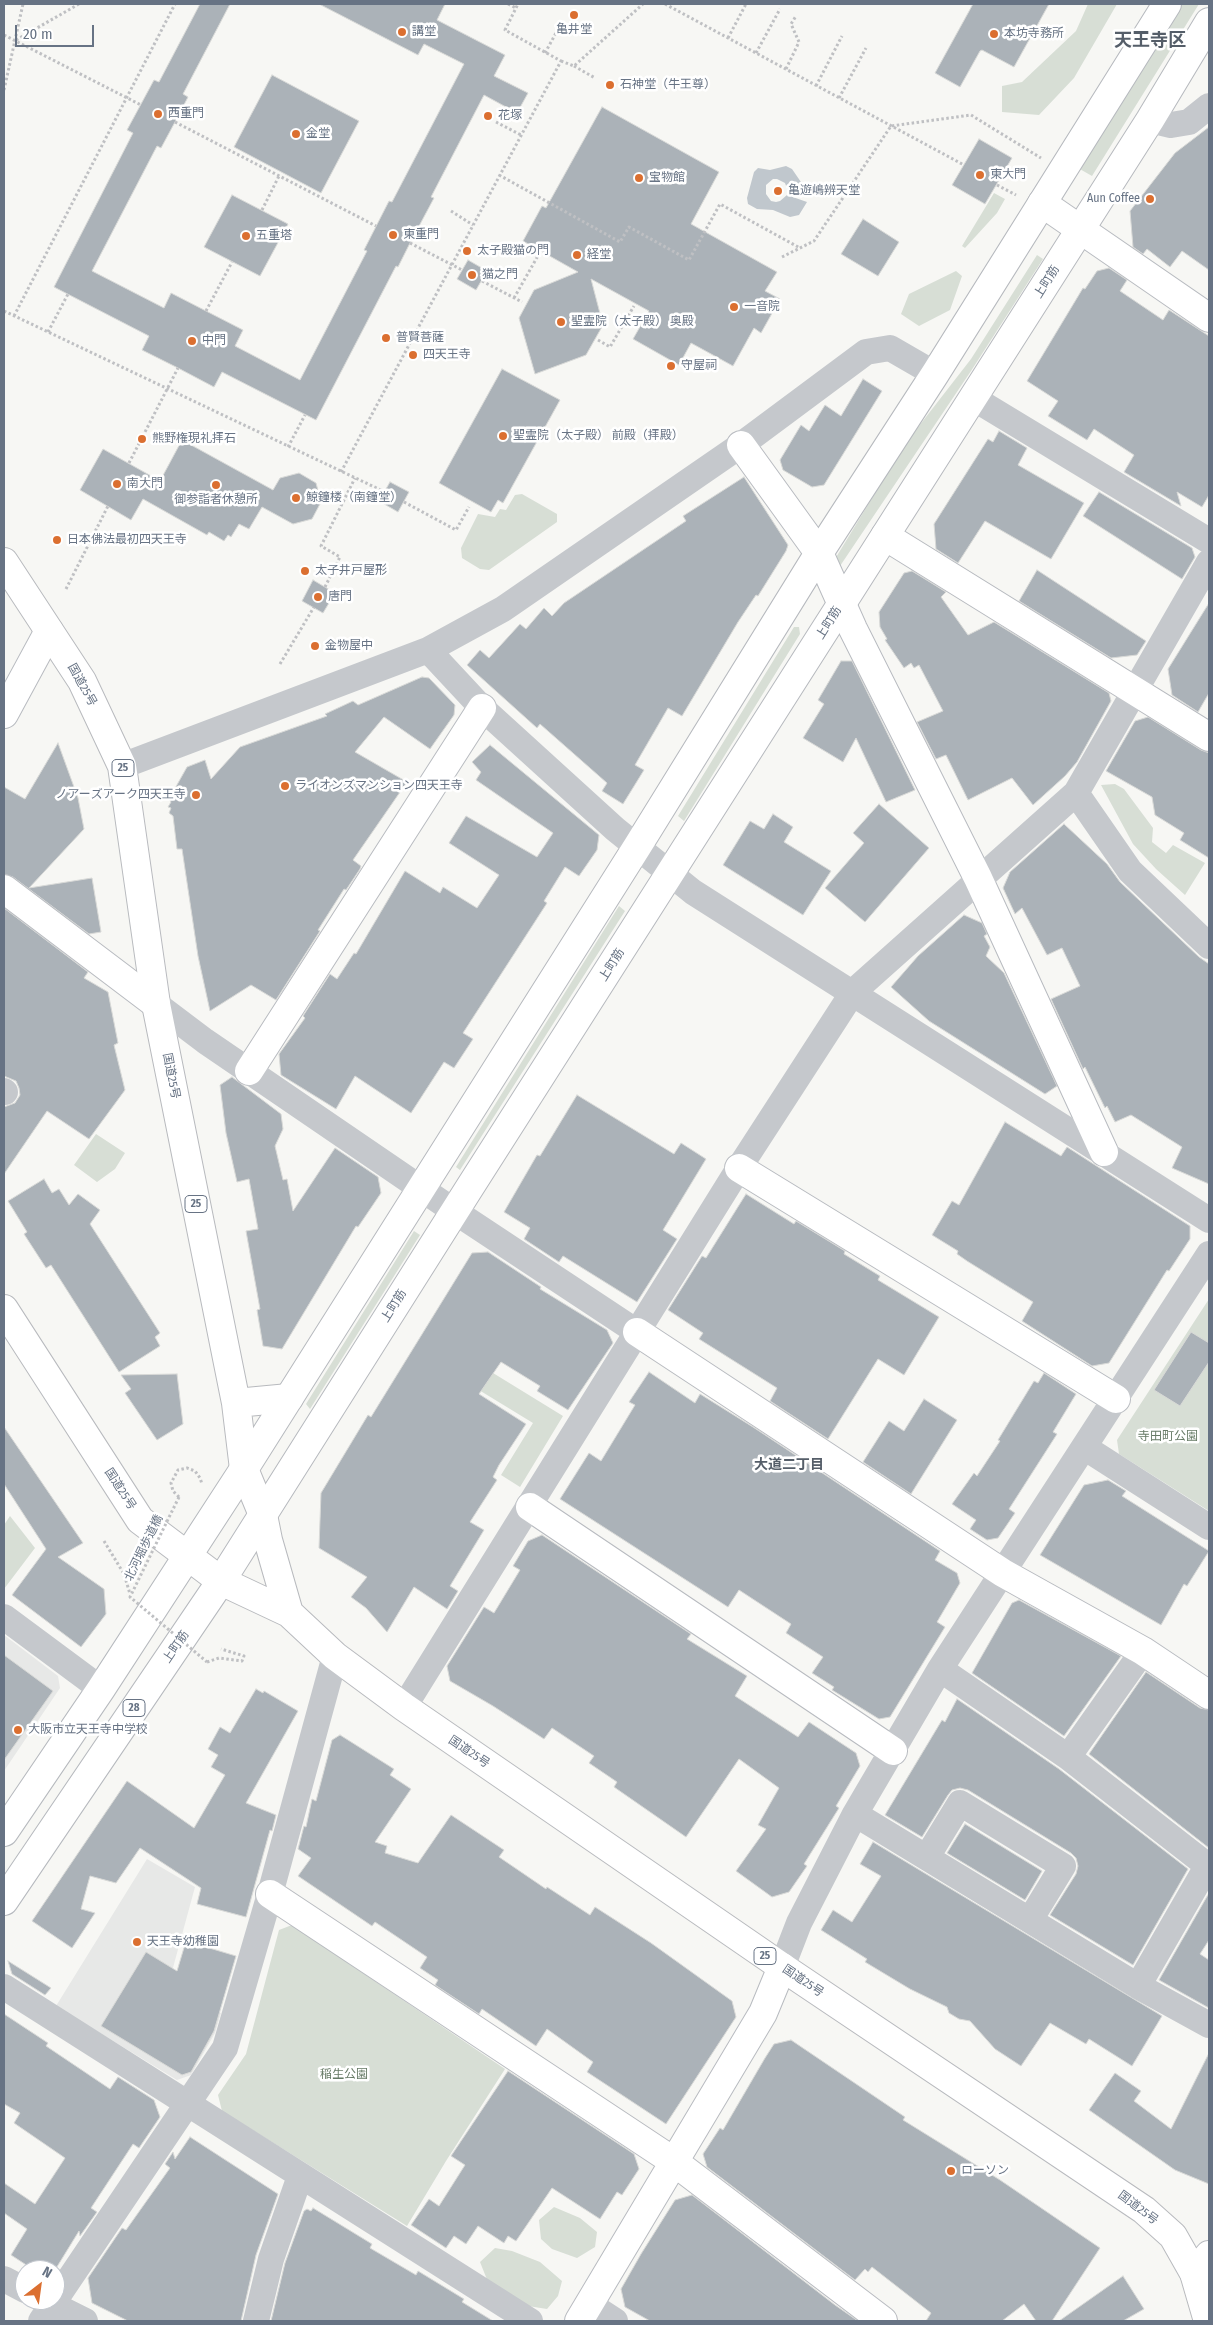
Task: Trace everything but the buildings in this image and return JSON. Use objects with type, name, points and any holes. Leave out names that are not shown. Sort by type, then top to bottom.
[{"type":"main road","points":[[4,1832],[102,1689],[244,1469],[637,847],[819,553],[935,374],[1030,200],[1167,4]]},
{"type":"main road","name":"上町筋","points":[[4,1900],[221,1581],[454,1211],[1150,120],[1209,22]]},
{"type":"main road","points":[[1030,200],[1080,229],[1209,318]]},
{"type":"main road","points":[[741,444],[819,553],[841,604],[978,878],[1104,1152]]},
{"type":"main road","points":[[885,536],[1135,689],[1209,737]]},
{"type":"main road","name":"国道25号","points":[[4,562],[82,681],[122,766],[156,1004],[236,1404],[244,1469],[263,1515],[268,1540],[289,1613]]},
{"type":"main road","points":[[4,714],[49,631]]},
{"type":"main road","points":[[249,1071],[482,708]]},
{"type":"main road","points":[[4,889],[156,1004]]},
{"type":"main road","points":[[739,1168],[1116,1399]]},
{"type":"main road","name":"国道25号","points":[[4,1310],[140,1520],[221,1581],[289,1613],[335,1656],[404,1708],[782,1967],[1144,2210],[1202,2264],[1208,2321]]},
{"type":"main road","points":[[637,1332],[1003,1573],[1144,1650],[1209,1695]]},
{"type":"main road","points":[[236,1404],[289,1398]]},
{"type":"main road","points":[[530,1507],[893,1751]]},
{"type":"main road","points":[[270,1894],[673,2162],[882,2321]]},
{"type":"main road","points":[[584,2313],[762,2013],[782,1967]]},
{"type":"street","points":[[1150,120],[1170,126],[1189,122],[1209,106]]},
{"type":"street","points":[[122,766],[428,650],[503,609],[741,444],[866,352],[890,348],[935,374]]},
{"type":"street","points":[[973,398],[1209,541]]},
{"type":"street","points":[[404,1708],[739,1168],[853,992],[978,878],[1076,793],[1209,562]]},
{"type":"street","points":[[428,650],[482,708],[637,847],[692,892],[853,992],[1209,1220]]},
{"type":"street","points":[[1076,793],[1130,871],[1209,946]]},
{"type":"street","points":[[156,1004],[249,1071],[421,1189],[637,1332]]},
{"type":"street","points":[[782,1967],[799,1922],[855,1814],[940,1669],[1209,1254]]},
{"type":"street","points":[[1084,1447],[1209,1528]]},
{"type":"street","points":[[4,1617],[102,1689]]},
{"type":"street","points":[[1068,1757],[1144,1650]]},
{"type":"street","points":[[65,2281],[188,2106],[225,2048],[270,1894],[335,1656]]},
{"type":"street","points":[[940,1669],[1068,1757],[1208,1864],[1138,1986]]},
{"type":"street","points":[[927,1857],[960,1803],[1063,1866],[1030,1920]]},
{"type":"street","points":[[855,1814],[1138,1986],[1209,2025]]},
{"type":"street","points":[[4,1987],[188,2106],[530,2321]]},
{"type":"street","points":[[256,2321],[270,2259],[300,2176]]},
{"type":"street","points":[[48,2310],[85,2321]]},
{"type":"street","points":[[584,2313],[614,2321]]},
{"type":"path","points":[[4,90],[23,4]]},
{"type":"path","points":[[15,41],[79,4]]},
{"type":"path","points":[[14,316],[175,4]]},
{"type":"path","points":[[508,4],[517,6],[506,30],[544,53],[574,66],[595,78]]},
{"type":"path","points":[[574,66],[643,4]]},
{"type":"path","points":[[665,4],[964,165]]},
{"type":"path","points":[[728,38],[746,4]]},
{"type":"path","points":[[756,53],[780,9]]},
{"type":"path","points":[[786,69],[799,42],[791,24],[796,16]]},
{"type":"path","points":[[544,53],[562,22]]},
{"type":"path","points":[[4,35],[141,105]]},
{"type":"path","points":[[816,86],[842,36]]},
{"type":"path","points":[[840,98],[866,48]]},
{"type":"path","points":[[341,472],[561,61]]},
{"type":"path","points":[[782,257],[814,241],[891,126],[971,115],[1043,159]]},
{"type":"path","points":[[175,122],[376,226]]},
{"type":"path","points":[[496,122],[521,136]]},
{"type":"path","points":[[500,175],[620,242],[629,227],[689,260],[720,204],[800,248]]},
{"type":"path","points":[[262,210],[279,176]]},
{"type":"path","points":[[997,185],[1030,200]]},
{"type":"path","points":[[451,211],[473,225]]},
{"type":"path","points":[[410,244],[462,270]]},
{"type":"path","points":[[514,298],[538,254]]},
{"type":"path","points":[[206,311],[232,262]]},
{"type":"path","points":[[482,281],[522,302]]},
{"type":"path","points":[[48,332],[68,294]]},
{"type":"path","points":[[598,340],[610,347],[634,306]]},
{"type":"path","points":[[4,311],[384,492]]},
{"type":"path","points":[[129,464],[178,368]]},
{"type":"path","points":[[288,447],[305,415]]},
{"type":"path","points":[[325,587],[340,557],[321,546],[354,478]]},
{"type":"path","points":[[404,502],[456,530],[469,507]]},
{"type":"path","points":[[66,589],[108,506]]},
{"type":"path","points":[[280,664],[314,607]]},
{"type":"path","name":"北河堀歩道橋","points":[[202,1484],[195,1471],[186,1468],[178,1470],[171,1483],[173,1491],[179,1497],[130,1597],[207,1662],[219,1658],[242,1661],[244,1656],[221,1648]]},
{"type":"path","points":[[104,1541],[124,1574],[130,1597]]},
{"type":"shaded area","points":[[786,166],[792,169],[803,185],[807,197],[788,191],[785,183],[777,179],[773,179],[766,185],[766,194],[771,201],[776,202],[787,195],[807,202],[799,215],[790,217],[773,210],[757,209],[748,204],[747,198],[754,172],[758,168],[770,170]]},
{"type":"shaded area","name":"大阪市立天王寺中学校","points":[[4,1635],[58,1676],[60,1688],[4,1771]]},
{"type":"shaded area","name":"天王寺幼稚園","points":[[147,1859],[195,1887],[165,1997],[221,2013],[215,2033],[191,2075],[177,2080],[56,2006]]},
{"type":"green space","points":[[1088,4],[1117,4],[1074,78],[1039,115],[1002,112],[1002,86],[1022,82],[1076,31]]},
{"type":"green space","points":[[1182,4],[1199,4],[1092,176],[1078,168]]},
{"type":"green space","points":[[994,193],[1005,199],[997,213],[965,248],[962,246]]},
{"type":"green space","points":[[1037,255],[1043,259],[971,371],[840,566],[835,562],[835,559],[905,444],[971,359]]},
{"type":"green space","points":[[956,271],[962,276],[950,310],[919,326],[901,314],[909,294]]},
{"type":"green space","points":[[522,494],[557,514],[557,522],[489,570],[480,569],[462,558],[461,548],[478,514],[495,517],[500,509],[506,510],[515,495]]},
{"type":"green space","points":[[794,627],[799,627],[800,634],[684,821],[678,816]]},
{"type":"green space","points":[[1115,784],[1124,789],[1153,828],[1152,842],[1166,853],[1173,845],[1205,863],[1185,895],[1156,869],[1133,844],[1101,785]]},
{"type":"green space","points":[[619,906],[625,911],[460,1170],[456,1167]]},
{"type":"green space","points":[[96,1134],[125,1153],[115,1169],[97,1182],[74,1165]]},
{"type":"green space","points":[[414,1231],[420,1235],[310,1409],[306,1404]]},
{"type":"green space","name":"寺田町公園","points":[[1209,1299],[1209,1511],[1119,1454],[1117,1440]]},
{"type":"green space","points":[[467,1357],[563,1416],[520,1487],[501,1475],[533,1423],[456,1376]]},
{"type":"green space","points":[[10,1516],[35,1548],[4,1589],[4,1525]]},
{"type":"green space","name":"稲生公園","points":[[292,1925],[505,2069],[407,2226],[222,2111],[218,2095],[246,2054],[279,1930]]},
{"type":"green space","points":[[554,2207],[580,2218],[597,2232],[595,2247],[577,2258],[552,2249],[541,2239],[539,2220]]},
{"type":"green space","points":[[495,2248],[512,2251],[540,2262],[562,2281],[558,2296],[547,2309],[528,2306],[490,2287],[480,2262]]},
{"type":"place","name":"亀井堂","points":[[574,15]]},
{"type":"place","name":"講堂","points":[[402,32]]},
{"type":"place","name":"本坊寺務所","points":[[994,34]]},
{"type":"place","name":"石神堂（牛王尊）","points":[[610,85]]},
{"type":"place","name":"西重門","points":[[158,114]]},
{"type":"place","name":"花塚","points":[[488,116]]},
{"type":"place","name":"金堂","points":[[296,134]]},
{"type":"place","name":"東大門","points":[[980,175]]},
{"type":"place","name":"宝物館","points":[[639,178]]},
{"type":"place","name":"亀遊嶋辨天堂","points":[[778,191]]},
{"type":"place","name":"Aun Coffee","points":[[1150,199]]},
{"type":"place","name":"東重門","points":[[393,235]]},
{"type":"place","name":"五重塔","points":[[246,236]]},
{"type":"place","name":"太子殿猫の門","points":[[467,251]]},
{"type":"place","name":"経堂","points":[[577,255]]},
{"type":"place","name":"猫之門","points":[[472,275]]},
{"type":"place","name":"一音院","points":[[734,307]]},
{"type":"place","name":"聖霊院（太子殿） 奥殿","points":[[561,322]]},
{"type":"place","name":"普賢菩薩","points":[[386,338]]},
{"type":"place","name":"中門","points":[[192,341]]},
{"type":"place","name":"四天王寺","points":[[413,355]]},
{"type":"place","name":"守屋祠","points":[[671,366]]},
{"type":"place","name":"聖霊院（太子殿） 前殿（拝殿）","points":[[503,436]]},
{"type":"place","name":"熊野権現礼拝石","points":[[142,439]]},
{"type":"place","name":"南大門","points":[[117,484]]},
{"type":"place","name":"御参詣者休憩所","points":[[216,485]]},
{"type":"place","name":"鯨鐘楼（南鐘堂）","points":[[296,498]]},
{"type":"place","name":"日本佛法最初四天王寺","points":[[57,540]]},
{"type":"place","name":"太子井戸屋形","points":[[305,571]]},
{"type":"place","name":"唐門","points":[[318,597]]},
{"type":"place","name":"金物屋中","points":[[315,646]]},
{"type":"place","name":"ライオンズマンション四天王寺","points":[[285,786]]},
{"type":"place","name":"ノアーズアーク四天王寺","points":[[196,795]]},
{"type":"place","name":"大阪市立天王寺中学校","points":[[18,1730]]},
{"type":"place","name":"天王寺幼稚園","points":[[137,1942]]},
{"type":"place","name":"ローソン","points":[[951,2171]]},
{"type":"district","name":"天王寺区","points":[[1150,41]]},
{"type":"district","name":"大道二丁目","points":[[789,1465]]}]
